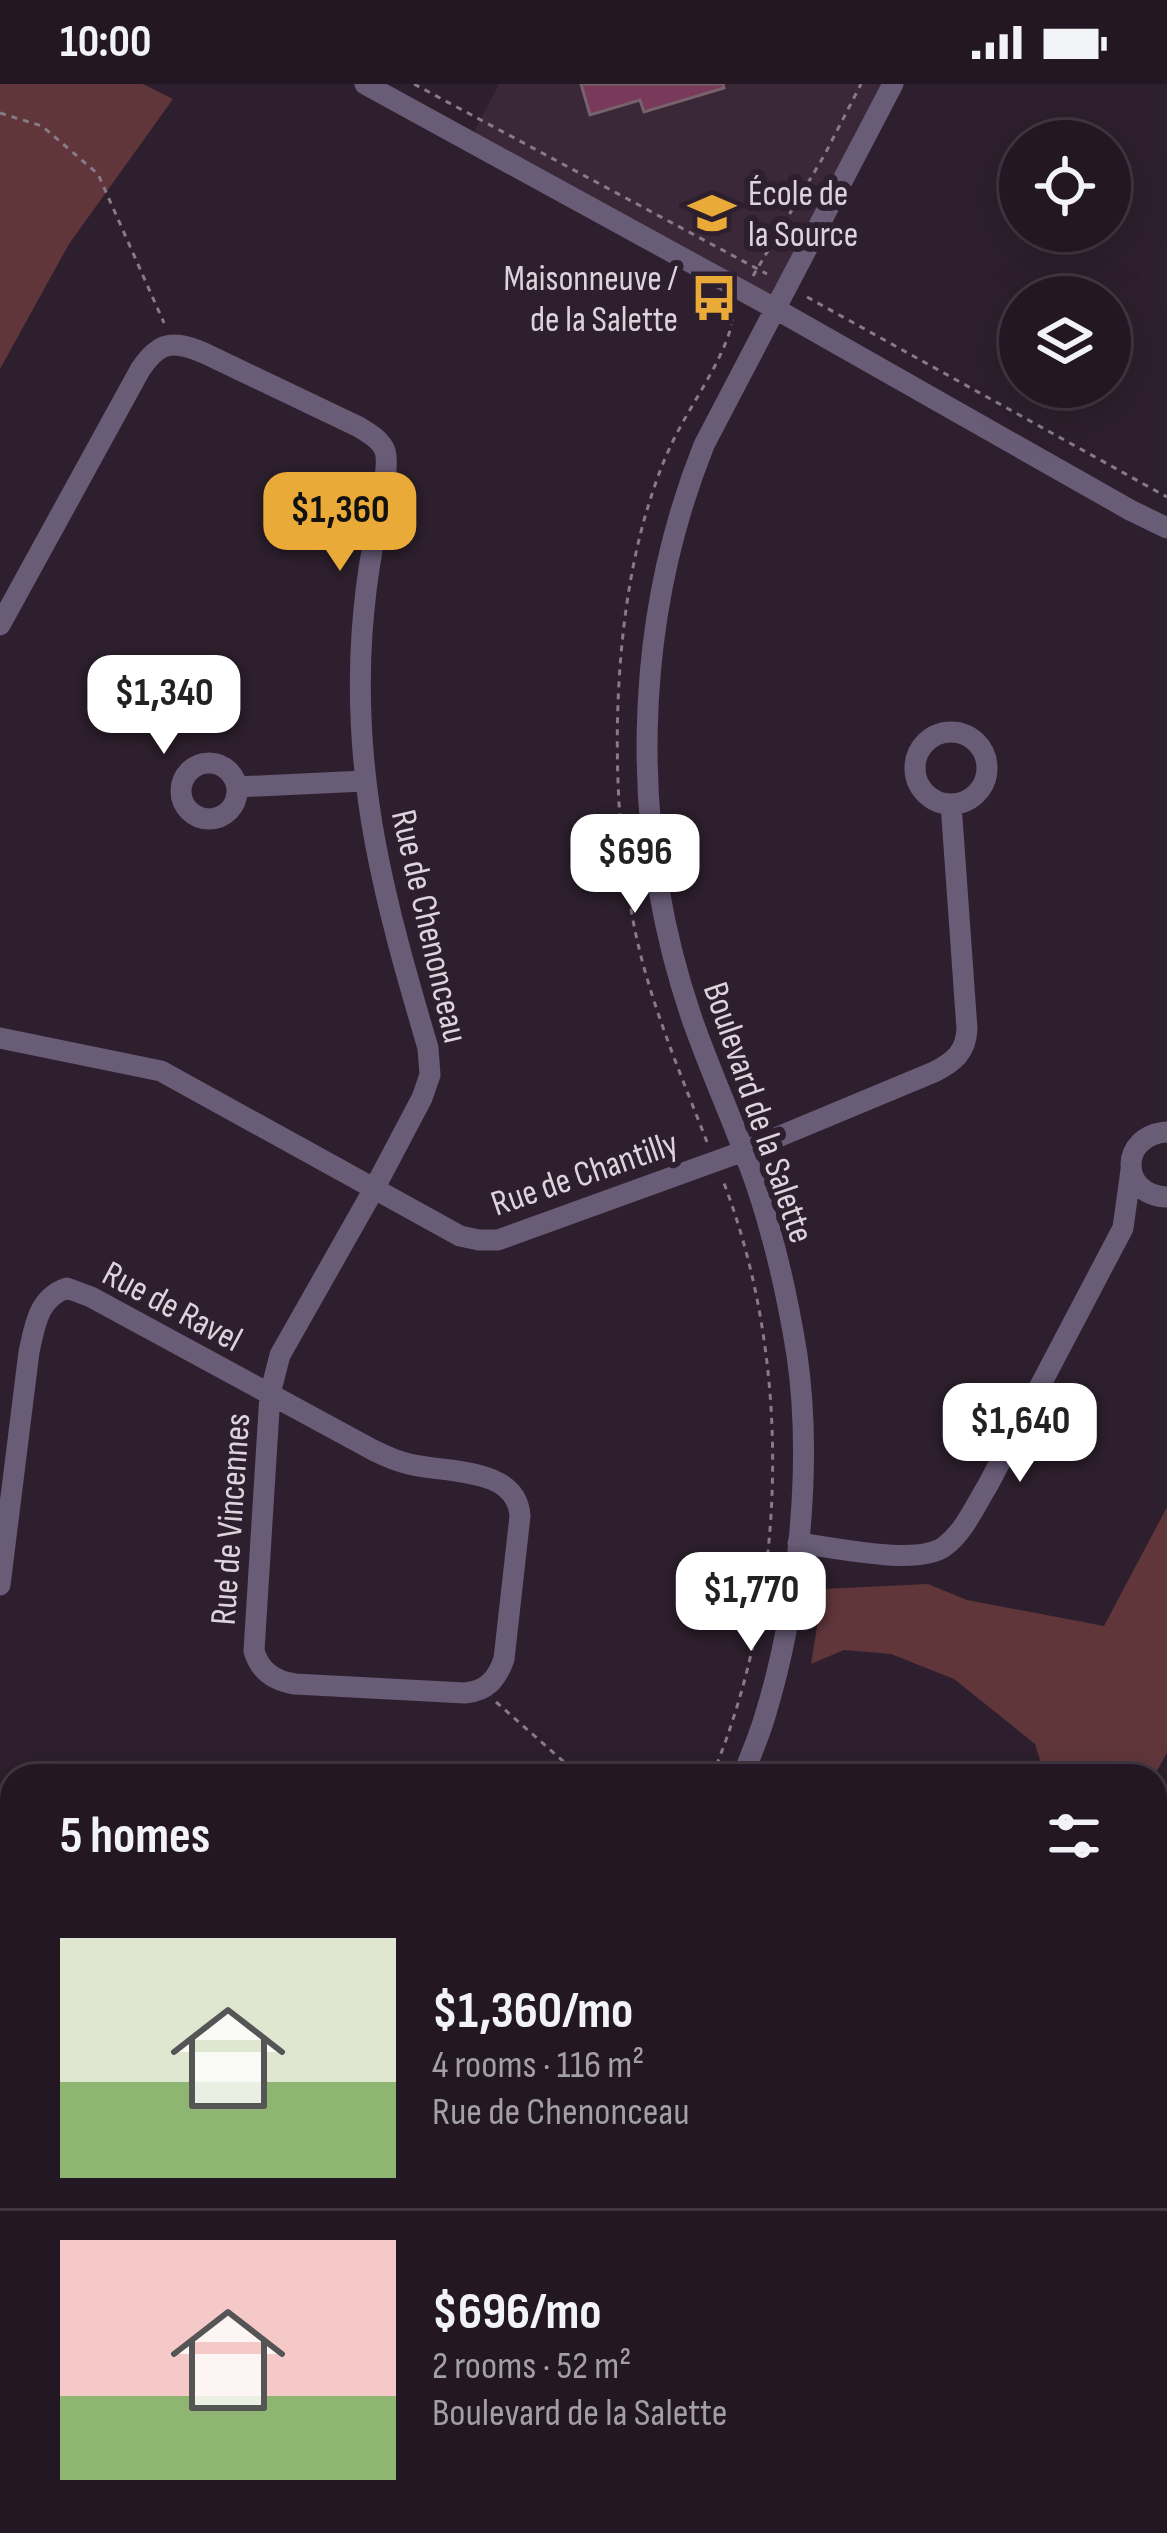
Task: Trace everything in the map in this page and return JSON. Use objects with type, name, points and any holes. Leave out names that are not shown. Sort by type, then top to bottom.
[{"type":"street","points":[[365,84],[1167,528]]},
{"type":"street","name":"Boulevard de la Salette","points":[[748,1764],[765,1718],[781,1651],[798,1543],[802,1422],[797,1358],[775,1250],[744,1151],[692,1021],[665,921],[649,800],[648,714],[659,598],[682,504],[704,445],[893,84]]},
{"type":"street","name":"Rue de Chenonceau","points":[[0,625],[146,361],[160,348],[173,344],[193,349],[358,428],[384,448],[386,470],[362,633],[364,781],[381,882],[430,1075],[374,1190]]},
{"type":"street","points":[[237,787],[364,781]]},
{"type":"street","name":"Rue de Chantilly","points":[[0,1038],[161,1071],[460,1236],[498,1240],[744,1151],[934,1072],[961,1053],[967,1029],[951,804]]},
{"type":"street","points":[[1124,1228],[1136,1148],[1163,1130]]},
{"type":"street","points":[[1131,1170],[1142,1190],[1167,1197]]},
{"type":"street","name":"Rue de Vincennes","points":[[270,1394],[390,1459],[492,1479],[514,1494],[520,1516],[504,1659],[487,1687],[465,1693],[295,1684],[274,1678],[257,1663],[254,1651],[270,1394],[280,1355],[374,1190]]},
{"type":"street","points":[[798,1543],[910,1556],[936,1552],[950,1544],[988,1485],[1124,1228],[1167,1197]]},
{"type":"street","name":"Rue de Ravel","points":[[0,1585],[29,1352],[41,1306],[49,1296],[67,1288],[78,1290],[270,1394]]},
{"type":"path","points":[[414,84],[768,274]]},
{"type":"path","points":[[752,278],[861,84]]},
{"type":"path","points":[[0,113],[42,126],[98,174],[167,330]]},
{"type":"path","points":[[802,294],[1167,497]]},
{"type":"path","points":[[716,1764],[754,1651],[772,1486],[770,1398],[762,1330],[726,1189]]},
{"type":"path","points":[[492,1698],[566,1764]]},
{"type":"shaded area","points":[[0,84],[143,84],[173,99],[69,244],[0,369]]},
{"type":"shaded area","name":"École de la Source","points":[[499,84],[893,84],[774,308],[469,141]]},
{"type":"shaded area","points":[[1167,1507],[1167,1753],[1161,1764],[1041,1764],[1035,1744],[954,1679],[891,1654],[844,1650],[811,1664],[823,1589],[928,1584],[967,1600],[1104,1626]]},
{"type":"building","points":[[581,84],[723,84],[724,88],[644,112],[640,100],[590,115]]},
{"type":"place","name":"École de la Source","points":[[712,213]]},
{"type":"place","name":"Maisonneuve / de la Salette","points":[[714,298]]}]
